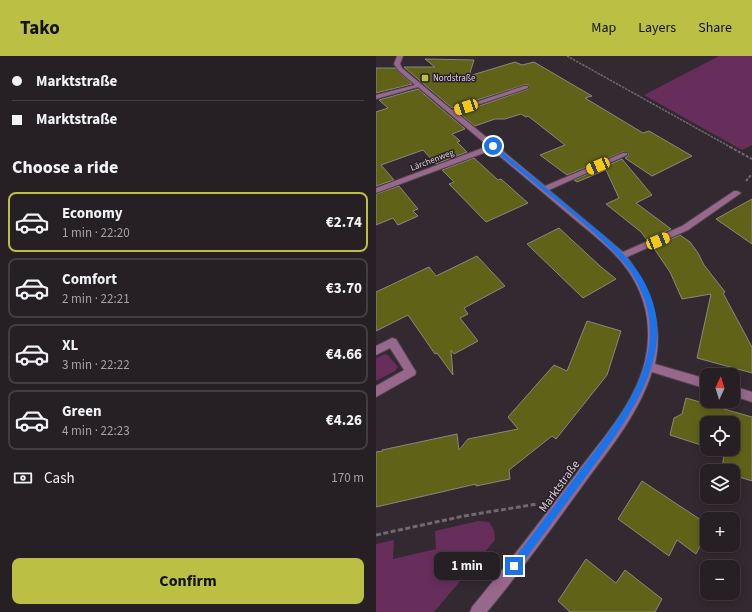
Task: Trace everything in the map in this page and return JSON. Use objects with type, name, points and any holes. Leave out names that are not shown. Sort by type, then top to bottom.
[{"type":"street","name":"Marktstraße","points":[[400,56],[397,61],[398,66],[599,235],[621,256],[641,283],[652,313],[654,340],[649,367],[637,396],[618,426],[531,546],[477,612]]},
{"type":"street","points":[[376,97],[420,85]]},
{"type":"street","points":[[451,112],[526,87]]},
{"type":"street","name":"Lärchenweg","points":[[376,191],[493,146]]},
{"type":"street","points":[[544,189],[625,154]]},
{"type":"street","points":[[621,256],[685,228],[737,193]]},
{"type":"street","points":[[376,351],[392,342],[411,372],[376,392]]},
{"type":"street","points":[[649,367],[700,382]]},
{"type":"street","points":[[740,393],[752,396]]},
{"type":"path","points":[[567,56],[752,159]]},
{"type":"path","points":[[376,534],[464,516],[565,500]]},
{"type":"shaded area","points":[[719,56],[752,56],[752,145],[742,150],[644,95]]},
{"type":"shaded area","points":[[385,354],[388,355],[398,367],[395,371],[376,381],[376,358]]},
{"type":"shaded area","points":[[478,521],[489,522],[494,530],[495,540],[434,612],[376,612],[376,544],[394,540],[393,559],[436,549],[435,531]]},
{"type":"building","points":[[425,59],[474,60],[469,76],[515,62],[522,65],[534,62],[592,96],[585,98],[643,133],[649,131],[692,156],[652,176],[625,158],[628,156],[628,153],[623,152],[567,175],[540,155],[565,145],[528,116],[526,117],[521,114],[505,119],[495,119],[475,126],[459,113],[528,89],[529,85],[524,85],[452,108],[404,67],[435,67]]},
{"type":"building","points":[[376,68],[395,68],[412,84],[376,93]]},
{"type":"building","points":[[418,89],[465,129],[452,134],[460,141],[457,142],[467,152],[436,164],[423,150],[381,165],[394,180],[376,186],[376,112],[388,108],[379,100]]},
{"type":"building","points":[[474,158],[498,180],[501,179],[528,203],[486,222],[449,184],[454,182],[442,170]]},
{"type":"building","points":[[622,159],[652,195],[636,203],[671,229],[647,240],[641,232],[606,204],[619,198],[606,170],[577,182],[574,180]]},
{"type":"building","points":[[399,186],[418,209],[413,211],[418,216],[398,225],[393,218],[376,225],[376,194]]},
{"type":"building","points":[[752,199],[752,244],[716,219]]},
{"type":"building","points":[[559,228],[616,279],[583,298],[527,244]]},
{"type":"building","points":[[680,235],[690,242],[704,265],[725,292],[723,293],[752,347],[752,373],[740,370],[740,368],[734,368],[697,358],[711,294],[682,299],[670,272],[653,247]]},
{"type":"building","points":[[477,256],[505,286],[464,308],[468,314],[460,318],[478,341],[454,354],[451,350],[453,375],[437,353],[435,354],[408,315],[376,331],[376,292],[429,267],[436,276]]},
{"type":"building","points":[[587,321],[621,331],[607,375],[556,439],[552,436],[509,470],[510,479],[476,486],[476,484],[376,507],[376,452],[457,434],[459,450],[468,439],[518,429],[508,417],[554,365],[567,371]]},
{"type":"building","points":[[686,398],[700,402],[700,408],[721,408],[752,417],[752,481],[740,477],[740,464],[723,464],[724,456],[740,456],[740,416],[700,416],[700,445],[670,435],[674,418],[682,414]]},
{"type":"building","points":[[642,481],[700,519],[700,546],[696,554],[677,540],[669,556],[618,519]]},
{"type":"building","points":[[586,559],[616,583],[625,570],[662,599],[655,612],[570,612],[558,601]]},
{"type":"place","name":"Nordstraße","points":[[425,78]]},
{"type":"route","points":[[493,146],[599,235],[626,261],[645,291],[652,313],[654,335],[649,367],[637,396],[618,426],[565,500],[531,546],[514,566]]}]
